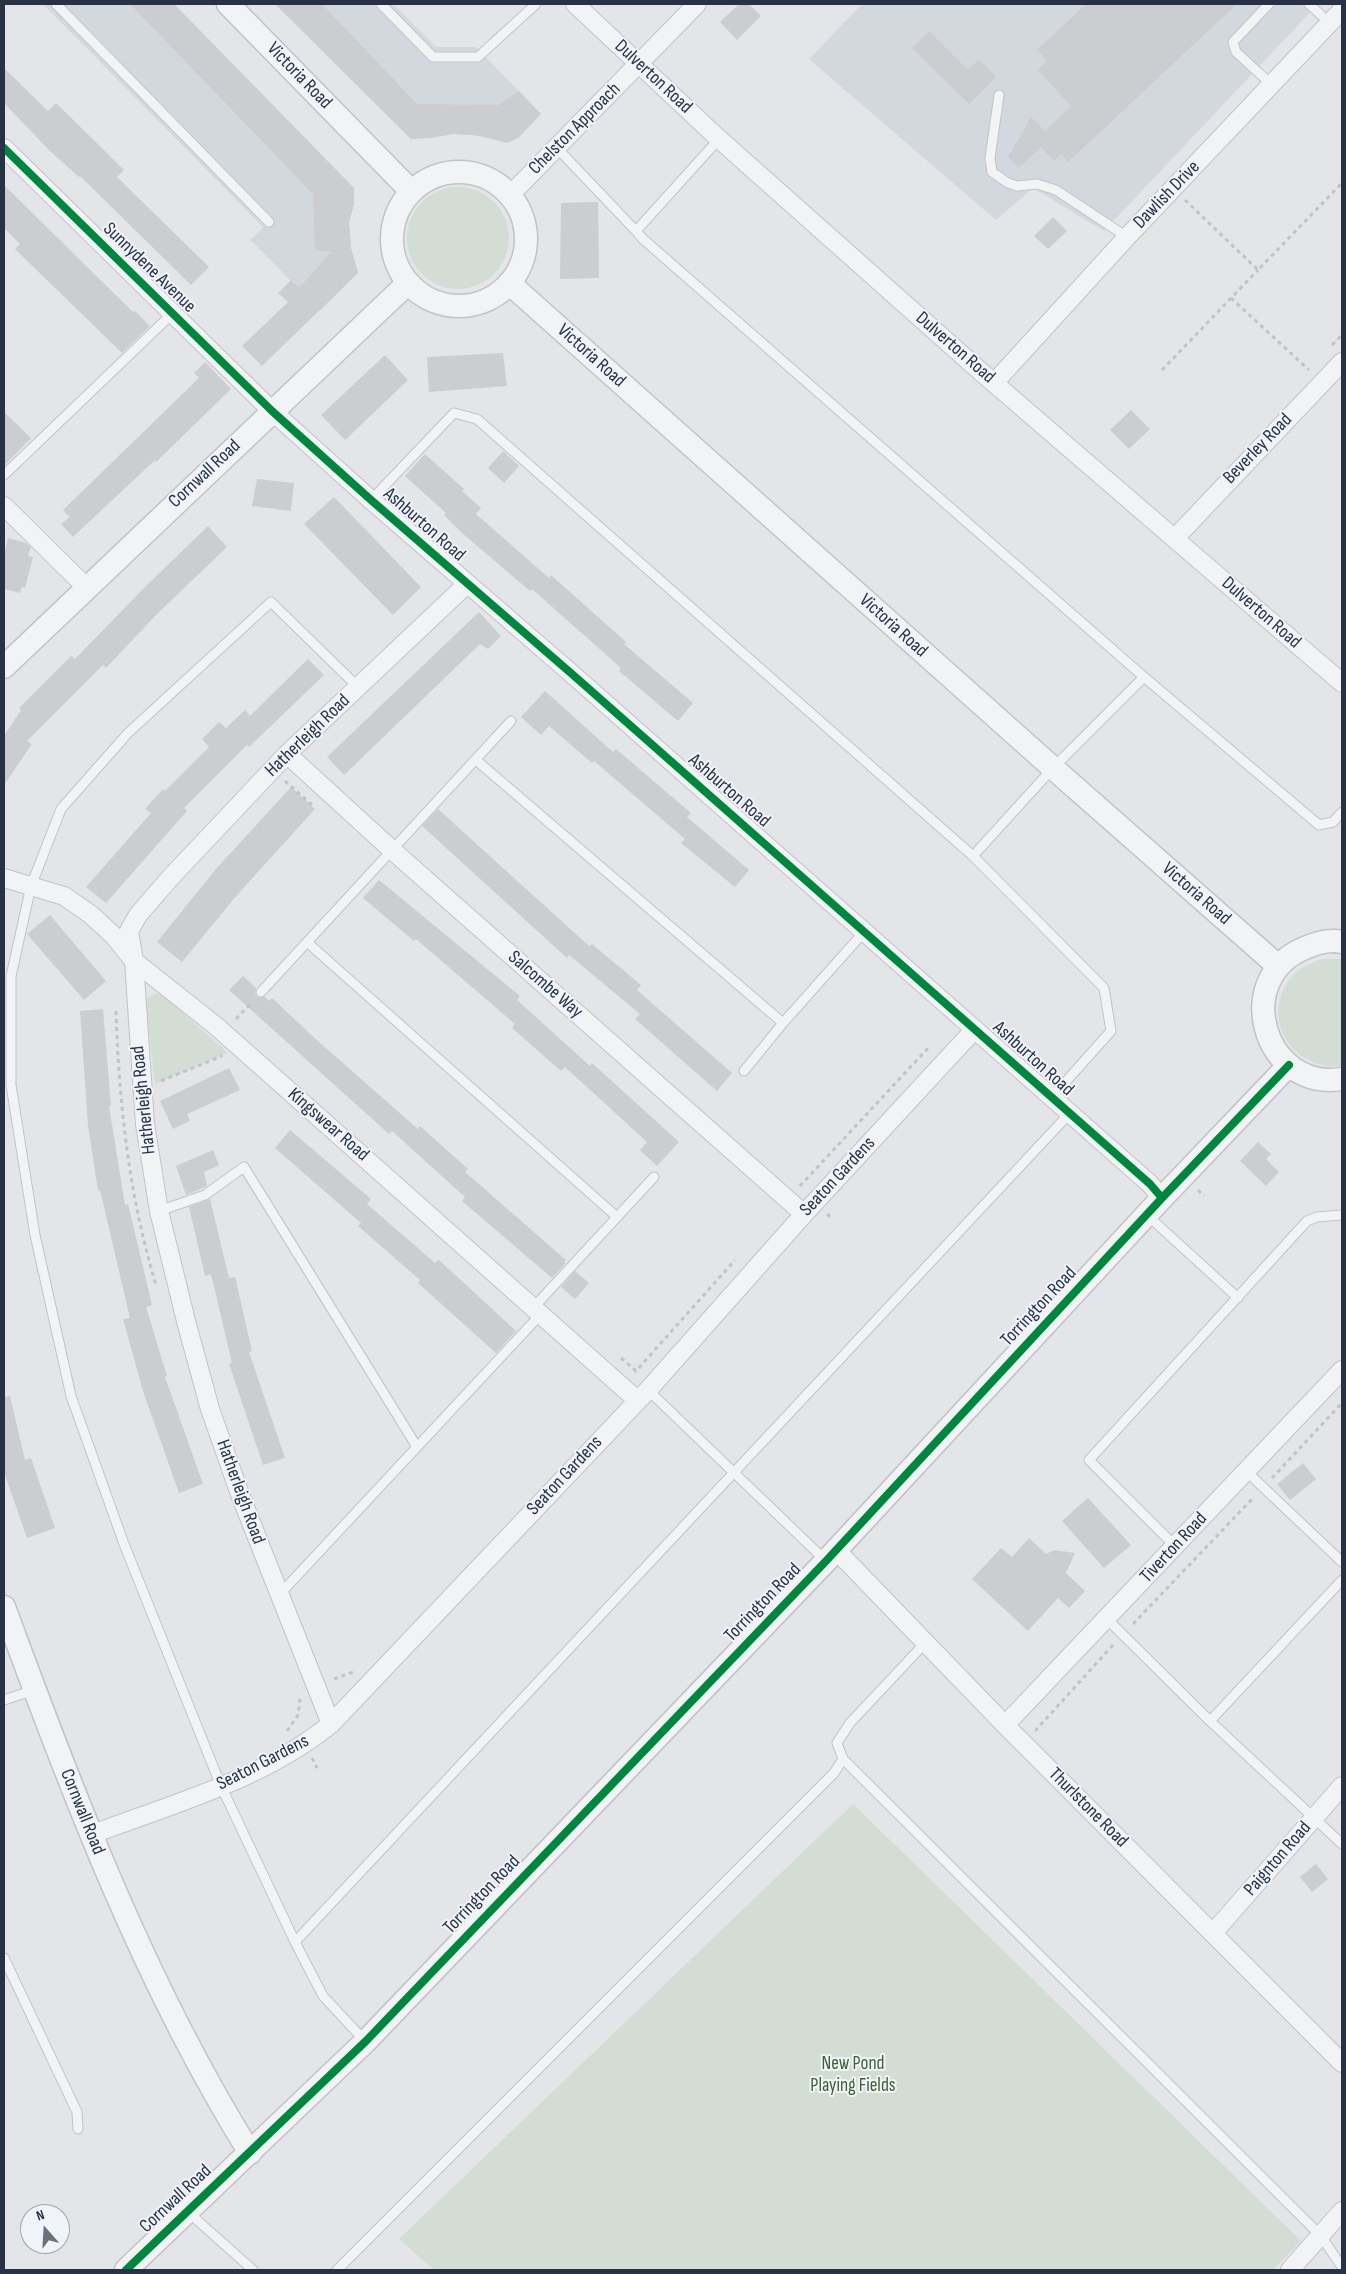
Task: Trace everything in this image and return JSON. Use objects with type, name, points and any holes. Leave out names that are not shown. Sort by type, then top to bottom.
[{"type":"street","name":"Victoria Road","points":[[228,4],[411,191]]},
{"type":"street","name":"Dulverton Road","points":[[575,4],[719,139],[994,383],[1340,678]]},
{"type":"street","name":"Chelston Approach","points":[[510,195],[697,4]]},
{"type":"street","name":"Dawlish Drive","points":[[994,383],[1007,366],[1127,237],[1342,10]]},
{"type":"street","name":"Sunnydene Avenue","points":[[4,148],[272,411]]},
{"type":"street","points":[[451,172],[465,172],[493,181],[510,195],[520,211],[525,230],[525,249],[520,267],[509,283],[491,298],[470,305],[447,305],[425,297],[408,283],[397,266],[392,246],[392,226],[399,207],[411,191],[430,178],[451,172]]},
{"type":"street","name":"Cornwall Road","points":[[4,667],[408,283]]},
{"type":"street","name":"Victoria Road","points":[[509,283],[1278,966]]},
{"type":"street","name":"Beverley Road","points":[[1175,538],[1342,362]]},
{"type":"street","name":"Ashburton Road","points":[[272,411],[1052,1097],[1162,1198]]},
{"type":"street","points":[[4,506],[86,587]]},
{"type":"street","name":"Hatherleigh Road","points":[[331,1724],[309,1691],[279,1595],[241,1497],[210,1409],[159,1211],[144,1124],[134,961],[129,931],[138,916],[170,878],[294,760],[358,687],[467,584]]},
{"type":"street","name":"Salcombe Way","points":[[294,760],[392,850],[804,1214]]},
{"type":"street","name":"Kingswear Road","points":[[4,878],[64,896],[90,914],[113,935],[134,961],[216,1026],[537,1311],[642,1395]]},
{"type":"street","points":[[1342,942],[1316,943],[1295,952],[1278,966],[1267,986],[1262,1010],[1266,1033],[1277,1054],[1289,1066],[1313,1078],[1333,1081],[1342,1080]]},
{"type":"street","name":"Seaton Gardens","points":[[90,1835],[221,1786],[307,1744],[331,1724],[642,1395],[804,1214],[975,1029]]},
{"type":"street","name":"Torrington Road","points":[[250,2153],[366,2041],[831,1555],[1162,1198],[1289,1066]]},
{"type":"street","name":"Tiverton Road","points":[[1005,1725],[1342,1370]]},
{"type":"street","name":"Thurlstone Road","points":[[831,1555],[926,1642],[1005,1725],[1342,2063]]},
{"type":"street","name":"Cornwall Road","points":[[4,1607],[90,1835],[191,2050],[221,2107],[250,2153],[126,2270]]},
{"type":"street","name":"Paignton Road","points":[[1213,1933],[1342,1786]]},
{"type":"street","points":[[1290,2270],[1342,2211]]},
{"type":"lane","points":[[56,4],[269,222]]},
{"type":"lane","points":[[381,4],[433,57],[478,57],[536,4]]},
{"type":"lane","points":[[1269,4],[1233,42],[1236,52],[1272,85]]},
{"type":"lane","points":[[1308,4],[1321,15]]},
{"type":"lane","points":[[999,95],[990,158],[992,172],[1008,183],[1017,186],[1037,184],[1056,190],[1127,237]]},
{"type":"lane","points":[[636,231],[719,139]]},
{"type":"lane","points":[[556,148],[643,239],[1144,677],[1319,825],[1334,822],[1342,812]]},
{"type":"lane","points":[[4,475],[173,313]]},
{"type":"lane","points":[[371,500],[454,414],[477,419],[972,856],[1104,988],[1111,1031],[1052,1097]]},
{"type":"lane","points":[[358,687],[271,602],[128,733],[61,809],[31,886],[11,976],[10,1085],[35,1235],[71,1396],[124,1544],[221,1786],[295,1942],[323,1996],[366,2041]]},
{"type":"lane","points":[[972,856],[1053,768],[1144,677]]},
{"type":"lane","points":[[261,992],[511,721]]},
{"type":"lane","points":[[476,760],[783,1023]]},
{"type":"lane","points":[[744,1071],[783,1023],[864,932]]},
{"type":"lane","points":[[308,943],[617,1217]]},
{"type":"lane","points":[[295,1942],[1070,1113]]},
{"type":"lane","points":[[159,1211],[205,1195],[244,1167],[417,1448]]},
{"type":"lane","points":[[279,1595],[417,1448],[654,1176]]},
{"type":"lane","points":[[1147,1215],[1238,1298]]},
{"type":"lane","points":[[1176,1546],[1089,1460],[1307,1221],[1317,1217],[1342,1215]]},
{"type":"lane","points":[[642,1395],[831,1555]]},
{"type":"lane","points":[[1246,1471],[1342,1562]]},
{"type":"lane","points":[[1210,1721],[1342,1580]]},
{"type":"lane","points":[[1107,1619],[1210,1721],[1342,1844]]},
{"type":"lane","points":[[926,1642],[850,1723],[837,1743],[843,1759],[1321,2236],[1342,2267]]},
{"type":"lane","points":[[4,1700],[34,1690]]},
{"type":"lane","points":[[338,2270],[834,1773],[843,1759]]},
{"type":"lane","points":[[4,1958],[77,2112],[78,2129]]},
{"type":"lane","points":[[188,2212],[253,2270]]},
{"type":"path","points":[[1162,370],[1342,183]]},
{"type":"path","points":[[1183,199],[1258,270]]},
{"type":"path","points":[[1231,298],[1309,370]]},
{"type":"path","points":[[278,789],[294,760]]},
{"type":"path","points":[[232,1024],[261,992]]},
{"type":"path","points":[[116,1004],[118,1079],[130,1180],[158,1292]]},
{"type":"path","points":[[797,1189],[935,1042]]},
{"type":"path","points":[[156,1084],[228,1054]]},
{"type":"path","points":[[1038,1728],[1122,1635],[1342,1404]]},
{"type":"path","points":[[285,1734],[298,1715],[299,1706],[309,1691],[334,1679],[330,1672]]},
{"type":"path","points":[[299,1706],[309,1691]]},
{"type":"shaded area","points":[[43,4],[174,4],[354,188],[354,204],[349,222],[351,248],[356,267],[347,284],[320,311],[251,240],[263,227]]},
{"type":"shaded area","points":[[275,4],[393,4],[436,47],[476,47],[541,114],[518,138],[453,134],[411,139]]},
{"type":"shaded area","points":[[862,4],[1318,4],[1104,231],[1033,188],[996,220],[809,59]]},
{"type":"green space","points":[[458,187],[478,191],[494,202],[505,218],[509,238],[505,258],[494,274],[478,285],[458,289],[438,285],[422,274],[411,258],[407,238],[411,218],[422,202],[438,191]]},
{"type":"green space","points":[[1322,959],[1342,959],[1342,1066],[1325,1065],[1309,1060],[1296,1051],[1286,1040],[1280,1026],[1278,1011],[1281,995],[1290,979],[1300,969]]},
{"type":"green space","points":[[158,993],[165,997],[228,1053],[155,1084],[146,1006],[147,998]]},
{"type":"green space","name":"New Pond Playing Fields","points":[[853,1804],[1301,2241],[1273,2270],[434,2270],[399,2239]]},
{"type":"building","points":[[130,4],[174,4],[354,188],[354,204],[349,222],[351,248],[358,273],[262,366],[242,346],[288,302],[278,293],[291,280],[299,288],[331,252],[315,250],[313,194]]},
{"type":"building","points":[[275,4],[322,4],[417,104],[498,105],[519,91],[541,114],[518,138],[508,143],[474,135],[453,134],[411,139]]},
{"type":"building","points":[[739,4],[749,4],[761,16],[737,40],[720,22]]},
{"type":"building","points":[[1086,4],[1237,4],[1068,162],[1061,154],[1054,161],[1041,147],[1019,168],[1008,157],[1031,117],[1045,131],[1071,106],[1038,70],[1047,61],[1037,50]]},
{"type":"building","points":[[929,31],[968,70],[979,59],[996,77],[969,104],[912,48]]},
{"type":"building","points":[[4,68],[48,111],[56,103],[124,170],[117,177],[209,267],[191,285],[80,176],[49,150],[4,103]]},
{"type":"building","points":[[4,185],[133,312],[135,311],[150,326],[122,353],[15,249],[20,244],[4,228]]},
{"type":"building","points":[[598,202],[599,278],[560,279],[561,203]]},
{"type":"building","points":[[1053,217],[1067,231],[1048,249],[1034,236]]},
{"type":"building","points":[[503,353],[507,386],[429,392],[427,357]]},
{"type":"building","points":[[385,355],[408,380],[345,440],[321,415]]},
{"type":"building","points":[[205,362],[231,389],[156,462],[155,460],[73,537],[61,524],[70,517],[63,510],[199,378],[194,373]]},
{"type":"building","points":[[1131,410],[1150,429],[1129,449],[1110,430]]},
{"type":"building","points":[[4,412],[31,438],[4,466]]},
{"type":"building","points":[[503,451],[519,466],[504,483],[488,468]]},
{"type":"building","points":[[425,454],[464,489],[462,491],[481,508],[476,514],[549,578],[551,575],[626,642],[624,644],[693,703],[678,721],[619,671],[621,668],[532,589],[530,591],[462,533],[444,515],[446,513],[405,476]]},
{"type":"building","points":[[257,479],[294,483],[291,511],[252,506]]},
{"type":"building","points":[[334,497],[421,587],[393,615],[304,524]]},
{"type":"building","points":[[208,526],[227,547],[157,614],[106,668],[103,665],[27,741],[32,744],[4,785],[4,736],[21,710],[19,708],[71,656],[75,659]]},
{"type":"building","points":[[8,538],[26,543],[31,547],[28,556],[33,557],[25,588],[22,587],[20,593],[4,589],[4,554]]},
{"type":"building","points":[[479,612],[501,636],[488,649],[480,644],[344,775],[327,757]]},
{"type":"building","points":[[308,659],[324,675],[249,747],[247,745],[184,808],[187,811],[106,903],[86,887],[151,813],[145,809],[163,789],[165,791],[209,747],[202,739],[219,722],[226,728],[245,710],[250,716]]},
{"type":"building","points":[[545,691],[613,752],[616,749],[691,813],[687,817],[749,870],[735,887],[681,843],[685,839],[594,761],[592,763],[549,726],[541,735],[521,717]]},
{"type":"building","points":[[291,787],[315,809],[237,895],[182,962],[157,942],[216,869]]},
{"type":"building","points":[[438,809],[589,946],[592,944],[641,985],[637,990],[732,1073],[717,1091],[635,1019],[640,1014],[569,955],[567,958],[422,826]]},
{"type":"building","points":[[379,880],[520,996],[517,1000],[590,1066],[592,1063],[679,1142],[657,1166],[640,1150],[647,1142],[565,1067],[561,1071],[512,1028],[515,1024],[416,939],[414,941],[363,898]]},
{"type":"building","points":[[50,915],[106,981],[84,1000],[27,934]]},
{"type":"building","points":[[243,976],[256,988],[255,993],[257,997],[265,997],[269,1001],[272,998],[418,1129],[420,1126],[468,1169],[465,1172],[566,1260],[564,1262],[566,1263],[552,1278],[462,1201],[465,1197],[392,1131],[389,1134],[229,990]]},
{"type":"building","points":[[103,1009],[111,1106],[109,1106],[125,1205],[128,1204],[152,1305],[146,1307],[167,1376],[165,1377],[203,1484],[179,1493],[143,1391],[123,1319],[130,1318],[100,1190],[98,1191],[88,1125],[80,1011]]},
{"type":"building","points":[[229,1068],[240,1090],[187,1114],[190,1121],[173,1129],[160,1101]]},
{"type":"building","points":[[290,1130],[371,1199],[367,1204],[435,1263],[439,1260],[516,1331],[496,1353],[418,1283],[420,1280],[358,1226],[361,1223],[275,1148]]},
{"type":"building","points":[[1258,1142],[1271,1154],[1266,1159],[1279,1172],[1266,1186],[1240,1161]]},
{"type":"building","points":[[213,1150],[219,1165],[204,1172],[207,1186],[186,1195],[176,1166]]},
{"type":"building","points":[[210,1199],[229,1278],[235,1277],[252,1351],[249,1352],[285,1458],[263,1465],[229,1364],[232,1363],[211,1274],[205,1276],[189,1207]]},
{"type":"building","points":[[575,1271],[589,1283],[575,1299],[561,1287]]},
{"type":"building","points":[[10,1396],[25,1460],[31,1458],[55,1528],[27,1538],[4,1472],[4,1397]]},
{"type":"building","points":[[1303,1463],[1316,1479],[1290,1500],[1277,1484]]},
{"type":"building","points":[[1088,1498],[1131,1545],[1104,1568],[1062,1521]]},
{"type":"building","points":[[1029,1538],[1046,1554],[1054,1550],[1075,1553],[1066,1573],[1085,1591],[1069,1608],[1058,1598],[1028,1631],[972,1579],[1001,1548],[1012,1557]]},
{"type":"building","points":[[1316,1864],[1328,1879],[1312,1892],[1300,1877]]},
{"type":"cycle path","points":[[4,148],[272,411],[1150,1184],[1162,1198]]},
{"type":"cycle path","points":[[126,2270],[366,2041],[826,1561],[1162,1198],[1289,1065]]}]
